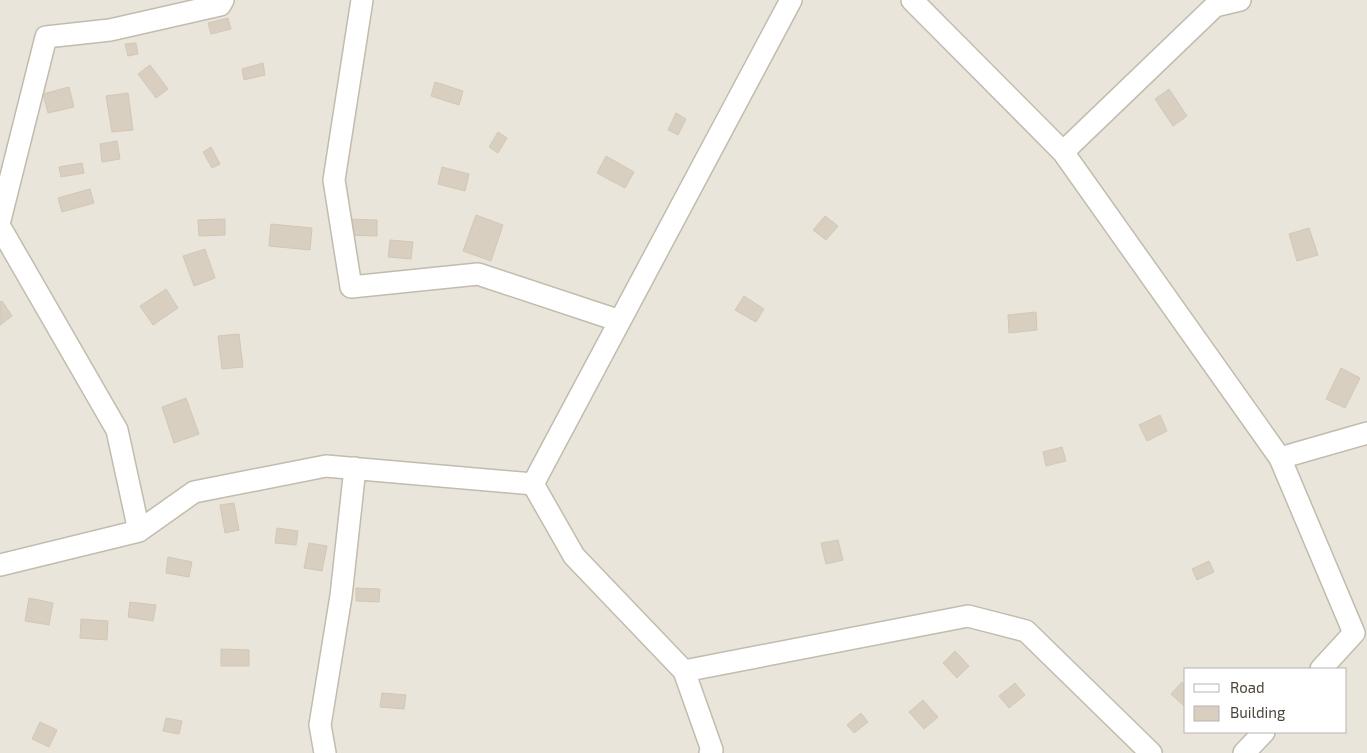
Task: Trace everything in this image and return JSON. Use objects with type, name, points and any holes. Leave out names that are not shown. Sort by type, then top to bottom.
[{"type":"street","points":[[0,220],[46,37],[110,30],[220,5],[223,0]]},
{"type":"street","points":[[362,0],[334,180],[351,287],[478,274],[620,321]]},
{"type":"street","points":[[533,484],[791,0]]},
{"type":"street","points":[[912,0],[1063,152],[1280,458],[1354,633],[1322,668]]},
{"type":"street","points":[[1063,152],[1214,3],[1240,0]]},
{"type":"street","points":[[0,227],[117,430],[139,531]]},
{"type":"street","points":[[1280,458],[1367,433]]},
{"type":"street","points":[[0,565],[139,531],[194,492],[326,466],[533,484]]},
{"type":"street","points":[[324,753],[320,725],[341,596],[355,468]]},
{"type":"street","points":[[533,484],[574,556],[684,671],[712,750],[710,753]]},
{"type":"street","points":[[684,671],[968,616],[1026,631],[1151,753]]},
{"type":"street","points":[[1244,753],[1263,733]]},
{"type":"shaded area","points":[[0,0],[1367,0],[1367,753],[0,753]]},
{"type":"building","points":[[228,18],[231,29],[211,34],[208,23]]},
{"type":"building","points":[[136,43],[138,54],[128,56],[125,44]]},
{"type":"building","points":[[263,63],[265,75],[244,80],[242,69]]},
{"type":"building","points":[[150,65],[168,89],[156,98],[138,74]]},
{"type":"building","points":[[435,82],[463,91],[459,105],[431,96]]},
{"type":"building","points":[[69,87],[74,107],[48,113],[43,94]]},
{"type":"building","points":[[1169,89],[1187,116],[1173,126],[1155,99]]},
{"type":"building","points":[[128,93],[133,130],[112,132],[106,96]]},
{"type":"building","points":[[676,113],[686,119],[678,135],[668,130]]},
{"type":"building","points":[[498,132],[507,138],[498,153],[489,147]]},
{"type":"building","points":[[117,141],[120,159],[102,162],[100,144]]},
{"type":"building","points":[[211,147],[220,164],[212,168],[203,152]]},
{"type":"building","points":[[606,156],[634,172],[625,188],[597,173]]},
{"type":"building","points":[[82,163],[84,173],[61,177],[59,167]]},
{"type":"building","points":[[442,167],[469,174],[465,191],[438,184]]},
{"type":"building","points":[[90,189],[94,203],[62,212],[58,198]]},
{"type":"building","points":[[476,215],[503,225],[491,261],[463,251]]},
{"type":"building","points":[[825,216],[838,226],[826,240],[813,230]]},
{"type":"building","points":[[225,219],[225,235],[199,236],[198,220]]},
{"type":"building","points":[[344,219],[377,220],[377,236],[344,235]]},
{"type":"building","points":[[271,224],[312,228],[310,250],[269,246]]},
{"type":"building","points":[[1309,228],[1318,255],[1297,261],[1289,234]]},
{"type":"building","points":[[390,240],[413,242],[411,259],[388,257]]},
{"type":"building","points":[[205,249],[215,278],[194,286],[183,256]]},
{"type":"building","points":[[166,289],[178,308],[153,325],[140,306]]},
{"type":"building","points":[[744,296],[764,309],[756,322],[735,310]]},
{"type":"building","points":[[2,301],[12,316],[0,325],[0,302]]},
{"type":"building","points":[[1036,312],[1037,330],[1009,333],[1008,315]]},
{"type":"building","points":[[239,334],[243,367],[222,369],[218,336]]},
{"type":"building","points":[[1341,368],[1360,378],[1345,408],[1326,399]]},
{"type":"building","points":[[186,398],[199,434],[174,443],[162,407]]},
{"type":"building","points":[[1160,415],[1167,431],[1147,441],[1139,425]]},
{"type":"building","points":[[1062,447],[1066,461],[1046,466],[1043,452]]},
{"type":"building","points":[[234,503],[239,530],[225,533],[220,505]]},
{"type":"building","points":[[277,528],[298,531],[296,545],[275,543]]},
{"type":"building","points":[[838,540],[843,560],[826,564],[821,543]]},
{"type":"building","points":[[309,543],[327,546],[322,571],[304,568]]},
{"type":"building","points":[[168,557],[192,562],[189,577],[166,573]]},
{"type":"building","points":[[1209,561],[1214,572],[1197,580],[1192,569]]},
{"type":"building","points":[[356,588],[380,589],[379,602],[356,601]]},
{"type":"building","points":[[29,598],[53,603],[49,625],[25,621]]},
{"type":"building","points":[[130,602],[156,605],[153,621],[128,617]]},
{"type":"building","points":[[81,619],[108,621],[107,640],[80,638]]},
{"type":"building","points":[[221,649],[249,650],[249,666],[221,666]]},
{"type":"building","points":[[955,651],[969,666],[957,678],[943,663]]},
{"type":"building","points":[[1182,682],[1184,684],[1184,706],[1171,694]]},
{"type":"building","points":[[1015,683],[1025,695],[1009,708],[999,696]]},
{"type":"building","points":[[382,693],[406,695],[404,709],[380,707]]},
{"type":"building","points":[[923,700],[938,717],[924,729],[909,712]]},
{"type":"building","points":[[861,713],[868,722],[854,733],[847,725]]},
{"type":"building","points":[[166,718],[182,721],[179,734],[163,731]]},
{"type":"building","points":[[40,722],[57,730],[49,747],[32,739]]}]
